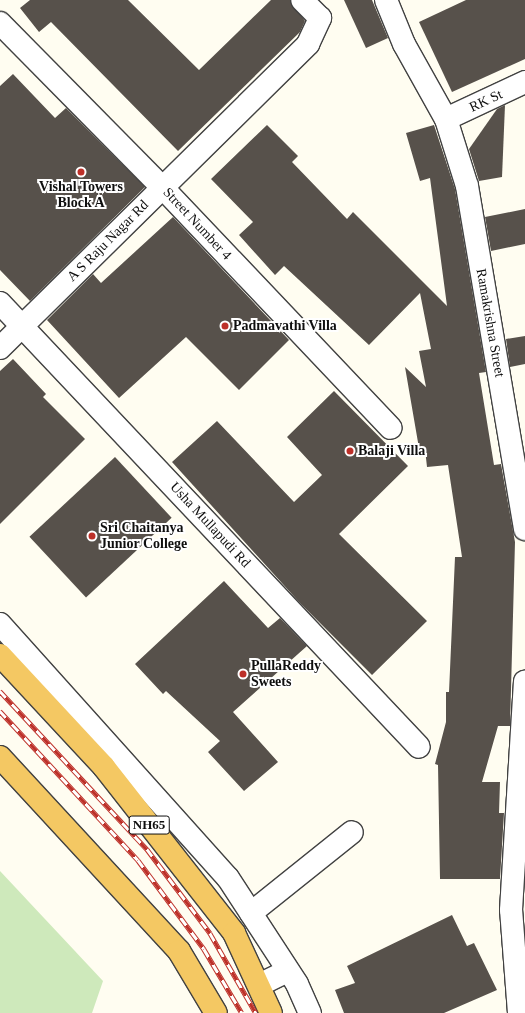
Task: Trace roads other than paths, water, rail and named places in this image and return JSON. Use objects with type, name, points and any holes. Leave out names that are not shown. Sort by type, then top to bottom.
[{"type":"highway","name":"NH65","points":[[0,655],[104,767],[234,933],[271,1013]]},
{"type":"highway","points":[[0,757],[179,951],[216,1013]]},
{"type":"street","name":"A S Raju Nagar Rd","points":[[0,348],[24,326],[316,32],[320,18],[302,0]]},
{"type":"street","name":"Ramakrishna Street","points":[[386,0],[404,44],[446,119],[467,186],[525,529]]},
{"type":"street","name":"Street Number 4","points":[[0,23],[162,187],[391,428]]},
{"type":"street","name":"RK St","points":[[446,119],[525,82]]},
{"type":"street","name":"Usha Mullapudi Rd","points":[[0,303],[24,326],[419,747]]},
{"type":"street","points":[[0,624],[228,878],[288,971],[310,1013]]},
{"type":"street","points":[[519,1013],[518,911],[525,681]]},
{"type":"street","points":[[251,913],[352,832]]},
{"type":"street","points":[[258,985],[288,971]]},
{"type":"railway","points":[[0,691],[147,849],[210,933],[256,1013]]},
{"type":"railway","points":[[0,711],[138,860],[204,949],[242,1013]]},
{"type":"place","name":"Vishal Towers Block A","points":[[81,172]]},
{"type":"place","name":"Padmavathi Villa","points":[[225,326]]},
{"type":"place","name":"Balaji Villa","points":[[350,451]]},
{"type":"place","name":"Sri Chaitanya Junior College","points":[[92,536]]},
{"type":"place","name":"PullaReddy Sweets","points":[[243,674]]}]
